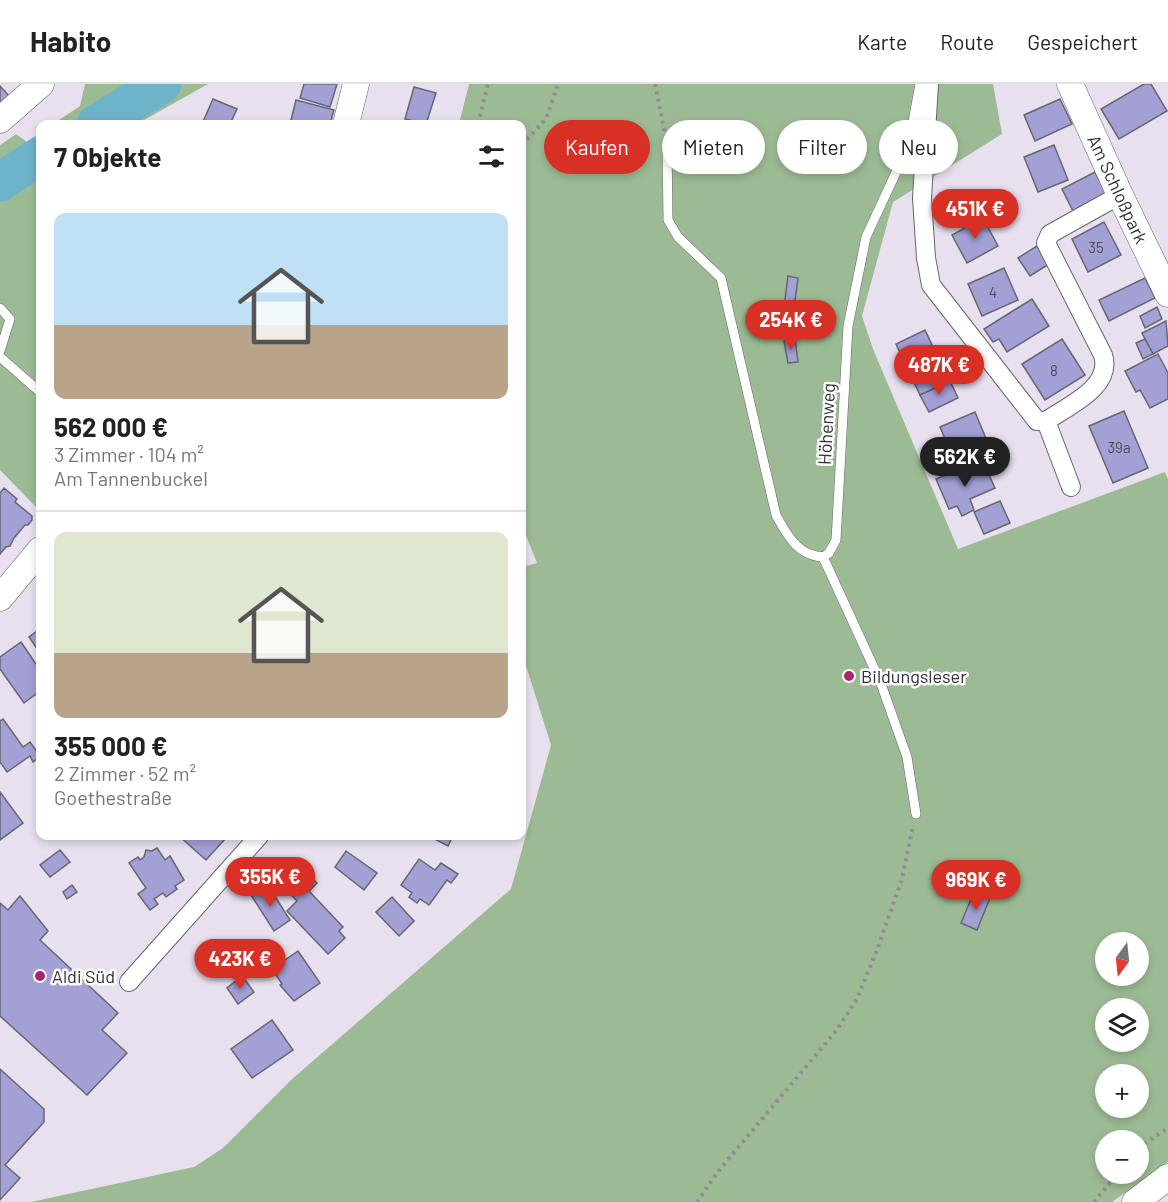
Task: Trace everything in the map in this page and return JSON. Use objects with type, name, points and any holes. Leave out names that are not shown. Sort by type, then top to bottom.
[{"type":"street","points":[[0,120],[41,84]]},
{"type":"street","points":[[347,120],[356,84]]},
{"type":"street","points":[[929,84],[922,198],[926,258],[931,285],[1035,420],[1046,422],[1097,386],[1102,378],[1105,365],[1103,355],[1046,240],[1050,234],[1120,195]]},
{"type":"street","name":"Am Schloßpark","points":[[1070,84],[1168,294]]},
{"type":"street","points":[[1046,422],[1071,487]]},
{"type":"street","points":[[0,598],[36,555]]},
{"type":"street","points":[[129,982],[254,840]]},
{"type":"street","points":[[1135,1202],[1168,1177]]},
{"type":"lane","name":"Höhenweg","points":[[823,557],[829,553],[836,540],[848,326],[854,292],[866,237],[899,166],[914,121],[920,84]]},
{"type":"lane","points":[[668,174],[668,220],[678,237],[721,278],[776,515],[788,536],[799,548],[814,556],[823,557],[880,681],[907,757],[916,814]]},
{"type":"lane","points":[[0,308],[10,319],[0,351]]},
{"type":"lane","points":[[0,357],[36,388]]},
{"type":"path","points":[[479,120],[488,84]]},
{"type":"path","points":[[526,141],[546,119],[558,84]]},
{"type":"path","points":[[655,84],[663,120]]},
{"type":"path","points":[[697,1202],[720,1169],[837,1031],[857,999],[901,882],[916,814]]},
{"type":"path","points":[[1149,1141],[1168,1128]]},
{"type":"path","points":[[1094,1202],[1109,1184]]},
{"type":"green space","points":[[85,84],[208,84],[144,120],[59,120],[80,106]]},
{"type":"green space","points":[[469,84],[993,84],[1002,134],[958,161],[958,120],[879,120],[879,174],[938,174],[893,202],[862,316],[873,349],[958,549],[1165,472],[1168,479],[1168,1162],[1149,1176],[1149,1130],[1095,1130],[1095,1184],[1137,1184],[1112,1202],[31,1202],[194,1167],[223,1148],[291,1080],[511,889],[551,745],[526,666],[526,566],[537,563],[526,535],[526,120],[460,120]]},
{"type":"green space","points":[[16,134],[27,142],[36,136],[36,507],[0,470],[0,145]]},
{"type":"building","points":[[304,84],[337,84],[330,107],[300,98]]},
{"type":"building","points":[[1144,84],[1151,84],[1167,111],[1119,139],[1101,109]]},
{"type":"building","points":[[0,86],[10,97],[0,106]]},
{"type":"building","points":[[414,87],[436,93],[427,120],[405,119]]},
{"type":"building","points":[[213,99],[237,109],[232,120],[204,120]]},
{"type":"building","points":[[1060,99],[1072,124],[1035,141],[1024,115]]},
{"type":"building","points":[[296,100],[334,110],[331,120],[291,120]]},
{"type":"building","points":[[1054,145],[1068,180],[1038,192],[1024,157]]},
{"type":"building","points":[[1095,172],[1107,195],[1074,213],[1062,189]]},
{"type":"building","points":[[983,218],[998,246],[967,263],[952,235]]},
{"type":"building","points":[[1104,222],[1121,255],[1088,272],[1072,239]]},
{"type":"building","points":[[1037,246],[1049,264],[1030,276],[1018,258]]},
{"type":"building","points":[[1004,268],[1018,300],[982,316],[968,284]]},
{"type":"building","points":[[788,276],[798,278],[794,308],[784,307]]},
{"type":"building","points":[[1145,278],[1155,298],[1109,321],[1099,300]]},
{"type":"building","points":[[1032,299],[1049,326],[1007,352],[999,339],[993,342],[984,329]]},
{"type":"building","points":[[1157,307],[1162,319],[1145,328],[1140,316]]},
{"type":"building","points":[[1166,321],[1168,346],[1153,354],[1142,333]]},
{"type":"building","points":[[925,330],[933,347],[904,361],[896,344]]},
{"type":"building","points":[[795,339],[798,362],[788,363],[784,341]]},
{"type":"building","points":[[1062,339],[1085,375],[1045,400],[1022,364]]},
{"type":"building","points":[[1145,339],[1153,354],[1143,359],[1136,343]]},
{"type":"building","points":[[933,347],[942,364],[912,378],[904,361]]},
{"type":"building","points":[[1158,354],[1168,373],[1168,399],[1150,408],[1140,390],[1136,392],[1125,371]]},
{"type":"building","points":[[942,364],[950,381],[920,395],[912,378]]},
{"type":"building","points":[[950,381],[958,398],[929,412],[920,395]]},
{"type":"building","points":[[1124,411],[1148,468],[1113,483],[1089,426]]},
{"type":"building","points":[[975,412],[990,448],[955,463],[940,427]]},
{"type":"building","points":[[985,466],[995,488],[970,499],[974,510],[962,516],[957,506],[949,509],[936,479],[958,470],[961,476]]},
{"type":"building","points":[[4,488],[17,499],[15,502],[32,516],[32,520],[0,554],[0,493]]},
{"type":"building","points":[[1000,501],[1010,523],[984,534],[974,512]]},
{"type":"building","points":[[36,632],[36,647],[29,637]]},
{"type":"building","points":[[21,642],[36,664],[36,694],[24,703],[0,669],[0,657]]},
{"type":"building","points":[[3,719],[23,747],[30,742],[36,750],[36,759],[33,762],[30,756],[7,772],[0,762],[0,721]]},
{"type":"building","points":[[0,792],[23,823],[0,840]]},
{"type":"building","points":[[184,840],[224,840],[206,860]]},
{"type":"building","points":[[437,840],[451,840],[448,846]]},
{"type":"building","points":[[157,848],[165,860],[170,856],[184,880],[175,886],[177,889],[166,897],[163,893],[154,899],[158,904],[150,910],[138,894],[146,888],[129,863],[138,857],[140,860],[144,857],[146,850],[152,851]]},
{"type":"building","points":[[60,850],[70,862],[50,877],[40,865]]},
{"type":"building","points":[[346,851],[377,873],[364,890],[335,867]]},
{"type":"building","points":[[293,859],[317,883],[309,891],[343,927],[339,931],[345,938],[328,954],[287,911],[297,901],[272,872],[274,868],[284,867]]},
{"type":"building","points":[[419,859],[435,870],[441,863],[458,874],[451,883],[447,880],[429,905],[420,899],[417,903],[409,897],[412,893],[401,885]]},
{"type":"building","points":[[267,884],[290,920],[274,931],[251,895]]},
{"type":"building","points":[[72,885],[77,892],[67,899],[63,892]]},
{"type":"building","points":[[974,892],[990,898],[977,930],[961,923]]},
{"type":"building","name":"Aldi Süd","points":[[20,896],[48,931],[40,940],[118,1013],[102,1030],[127,1053],[87,1095],[0,1016],[0,903],[8,910]]},
{"type":"building","points":[[392,897],[414,921],[399,936],[376,912]]},
{"type":"building","points":[[298,951],[320,983],[294,1001],[280,985],[282,984],[272,969]]},
{"type":"building","points":[[242,976],[254,992],[238,1004],[227,988]]},
{"type":"building","points":[[272,1020],[293,1050],[252,1078],[231,1049]]},
{"type":"building","points":[[0,1069],[44,1109],[44,1122],[5,1165],[20,1178],[0,1200]]},
{"type":"waterway","points":[[103,120],[162,84]]},
{"type":"waterway","points":[[0,182],[36,159]]},
{"type":"place","name":"Bildungsleser","points":[[849,676]]},
{"type":"place","name":"Aldi Süd","points":[[40,976]]}]
